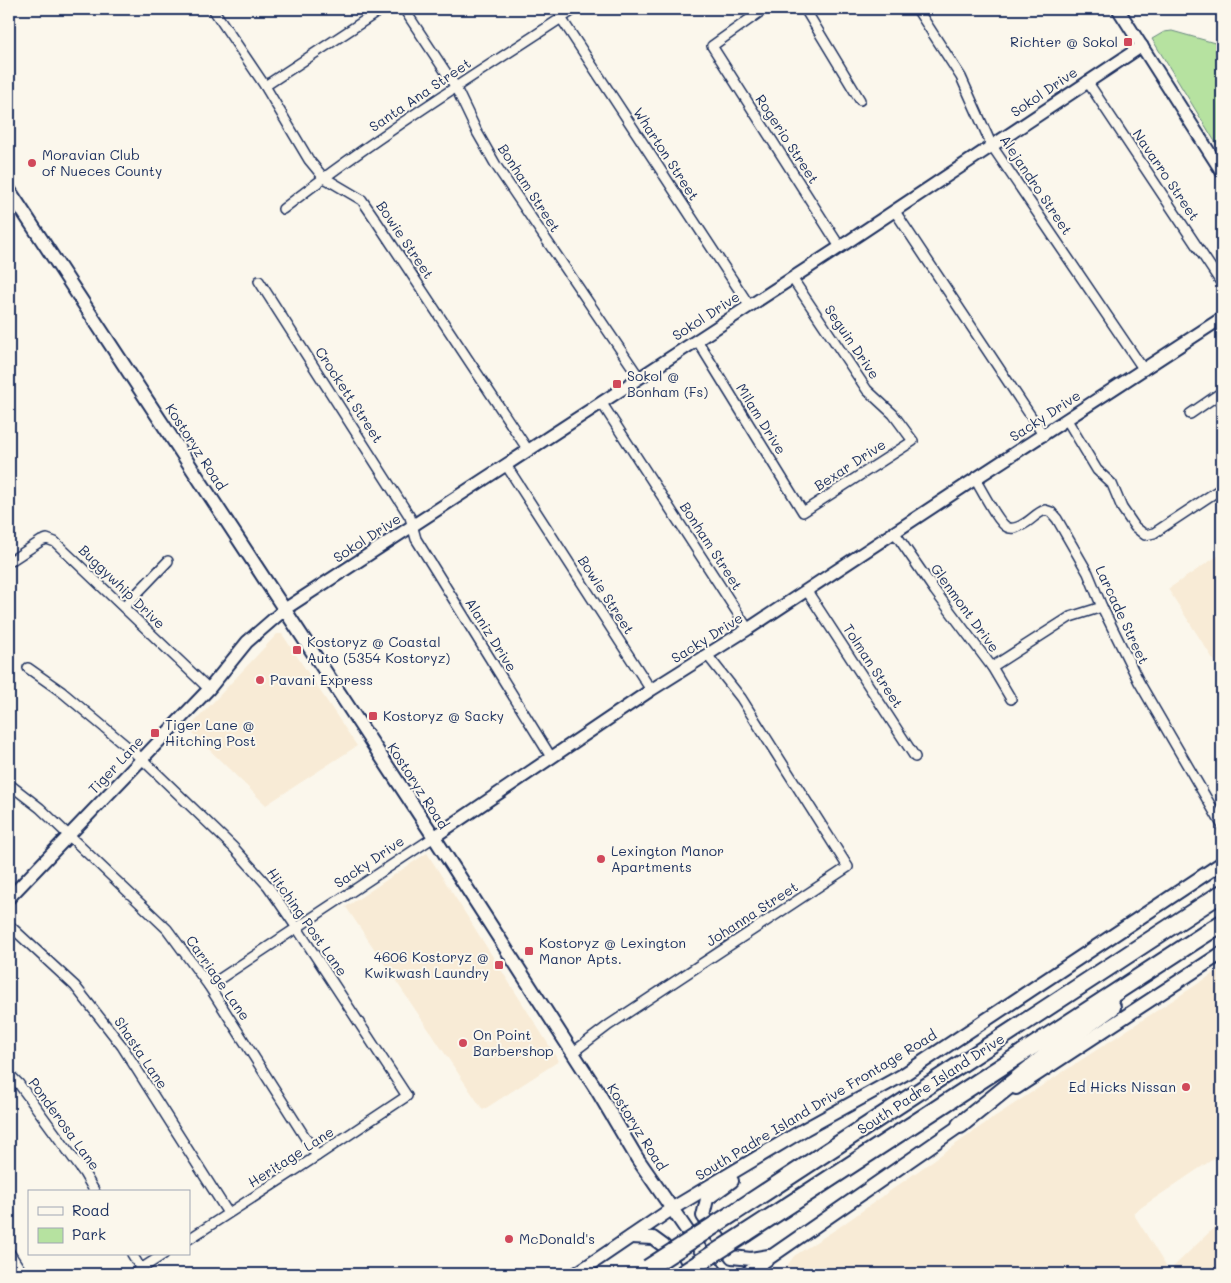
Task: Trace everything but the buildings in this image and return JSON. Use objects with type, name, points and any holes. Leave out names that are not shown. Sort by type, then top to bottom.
[{"type":"highway","name":"South Padre Island Drive","points":[[643,1271],[1222,893]]},
{"type":"highway","name":"South Padre Island Drive","points":[[682,1274],[1222,924]]},
{"type":"highway","points":[[960,1125],[1057,1047],[1222,924]]},
{"type":"main road","name":"Kostoryz Road","points":[[9,190],[434,837],[598,1092],[637,1158],[717,1274]]},
{"type":"main road","name":"South Padre Island Drive Frontage Road","points":[[576,1274],[673,1208],[805,1129],[903,1075],[1222,863]]},
{"type":"main road","points":[[746,1274],[960,1125],[1222,953]]},
{"type":"main road","points":[[773,1256],[751,1259],[732,1257],[703,1216],[707,1200],[805,1129]]},
{"type":"main road","points":[[630,1237],[653,1238],[664,1246],[678,1274]]},
{"type":"main road","points":[[762,1274],[764,1266],[773,1256]]},
{"type":"street","name":"Bowie Street","points":[[213,9],[264,86],[309,160],[323,178],[362,200],[528,450]]},
{"type":"street","points":[[264,86],[382,9]]},
{"type":"street","name":"Bonham Street","points":[[404,9],[455,86],[476,132],[497,167],[639,377]]},
{"type":"street","name":"Santa Ana Street","points":[[283,209],[323,178],[455,86],[575,9]]},
{"type":"street","name":"Rogerio Street","points":[[764,9],[712,46],[840,247]]},
{"type":"street","points":[[804,9],[860,100]]},
{"type":"street","name":"Alejandro Street","points":[[917,9],[961,77],[992,146],[1144,370]]},
{"type":"street","points":[[1118,9],[1222,172]]},
{"type":"street","name":"Wharton Street","points":[[561,18],[749,305]]},
{"type":"street","name":"Sokol Drive","points":[[285,609],[840,247],[1142,46]]},
{"type":"street","name":"Navarro Street","points":[[1087,81],[1222,284]]},
{"type":"street","points":[[894,210],[1044,436]]},
{"type":"street","name":"Seguin Drive","points":[[792,278],[867,390],[893,414],[912,441]]},
{"type":"street","name":"Crockett Street","points":[[258,280],[410,517],[413,526]]},
{"type":"street","name":"Sacky Drive","points":[[209,986],[651,690],[748,630],[1222,318]]},
{"type":"street","name":"Milam Drive","points":[[697,340],[803,512]]},
{"type":"street","points":[[1190,414],[1222,392]]},
{"type":"street","name":"Bonham Street","points":[[601,402],[748,630]]},
{"type":"street","points":[[1067,420],[1097,470],[1112,484],[1122,508],[1135,527],[1145,535],[1154,533],[1222,488]]},
{"type":"street","name":"Bexar Drive","points":[[803,512],[912,441]]},
{"type":"street","name":"Bowie Street","points":[[506,465],[651,690]]},
{"type":"street","name":"Larcade Street","points":[[975,479],[1000,521],[1006,527],[1013,529],[1020,526],[1039,512],[1045,510],[1051,512],[1062,527],[1088,573],[1102,607],[1139,682],[1222,825]]},
{"type":"street","name":"Alaniz Drive","points":[[413,526],[416,539],[550,757]]},
{"type":"street","name":"Glenmont Drive","points":[[895,533],[935,591],[992,667],[1011,699]]},
{"type":"street","name":"Buggywhip Drive","points":[[9,562],[41,541],[47,539],[55,542],[208,689]]},
{"type":"street","points":[[124,607],[168,562]]},
{"type":"street","name":"Tolman Street","points":[[807,590],[915,756]]},
{"type":"street","points":[[992,667],[1070,617],[1102,607]]},
{"type":"street","name":"Tiger Lane","points":[[9,898],[208,689],[247,642],[285,609]]},
{"type":"street","name":"Johanna Street","points":[[572,1053],[609,1025],[848,868],[741,698],[708,656]]},
{"type":"street","name":"Hitching Post Lane","points":[[28,668],[62,692],[142,759],[234,848],[268,886],[407,1096]]},
{"type":"street","name":"Carriage Lane","points":[[9,784],[40,808],[167,929],[209,986],[317,1156]]},
{"type":"street","name":"Shasta Lane","points":[[9,925],[75,986],[116,1038],[228,1213]]},
{"type":"street","name":"Ponderosa Lane","points":[[9,1074],[19,1084],[84,1173],[94,1190]]},
{"type":"street","name":"Heritage Lane","points":[[190,1237],[407,1096]]},
{"type":"street","points":[[9,1252],[23,1274]]},
{"type":"street","points":[[133,1256],[137,1272],[161,1256]]},
{"type":"shaded area","points":[[1222,553],[1222,673],[1168,589]]},
{"type":"shaded area","points":[[277,634],[282,634],[357,746],[266,805],[188,729]]},
{"type":"shaded area","points":[[427,853],[559,1061],[483,1110],[346,907]]},
{"type":"shaded area","points":[[1222,968],[1222,1153],[1133,1213],[1169,1271],[1222,1220],[1222,1274],[1171,1274],[1168,1271],[1163,1274],[781,1274],[794,1256],[838,1228],[994,1117]]},
{"type":"green space","points":[[1172,31],[1222,45],[1222,153],[1152,39],[1164,32]]},
{"type":"place","name":"Richter @ Sokol","points":[[1128,42]]},
{"type":"place","name":"Moravian Club of Nueces County","points":[[32,163]]},
{"type":"place","name":"Sokol @ Bonham (Fs)","points":[[617,384]]},
{"type":"place","name":"Kostoryz @ Coastal Auto (5354 Kostoryz)","points":[[297,650]]},
{"type":"place","name":"Pavani Express","points":[[260,680]]},
{"type":"place","name":"Kostoryz @ Sacky","points":[[373,716]]},
{"type":"place","name":"Tiger Lane @ Hitching Post","points":[[155,733]]},
{"type":"place","name":"Lexington Manor Apartments","points":[[601,859]]},
{"type":"place","name":"Kostoryz @ Lexington Manor Apts.","points":[[529,951]]},
{"type":"place","name":"4606 Kostoryz @ Kwikwash Laundry","points":[[499,965]]},
{"type":"place","name":"On Point Barbershop","points":[[463,1043]]},
{"type":"place","name":"Ed Hicks Nissan","points":[[1186,1087]]},
{"type":"place","name":"McDonald's","points":[[509,1239]]}]
